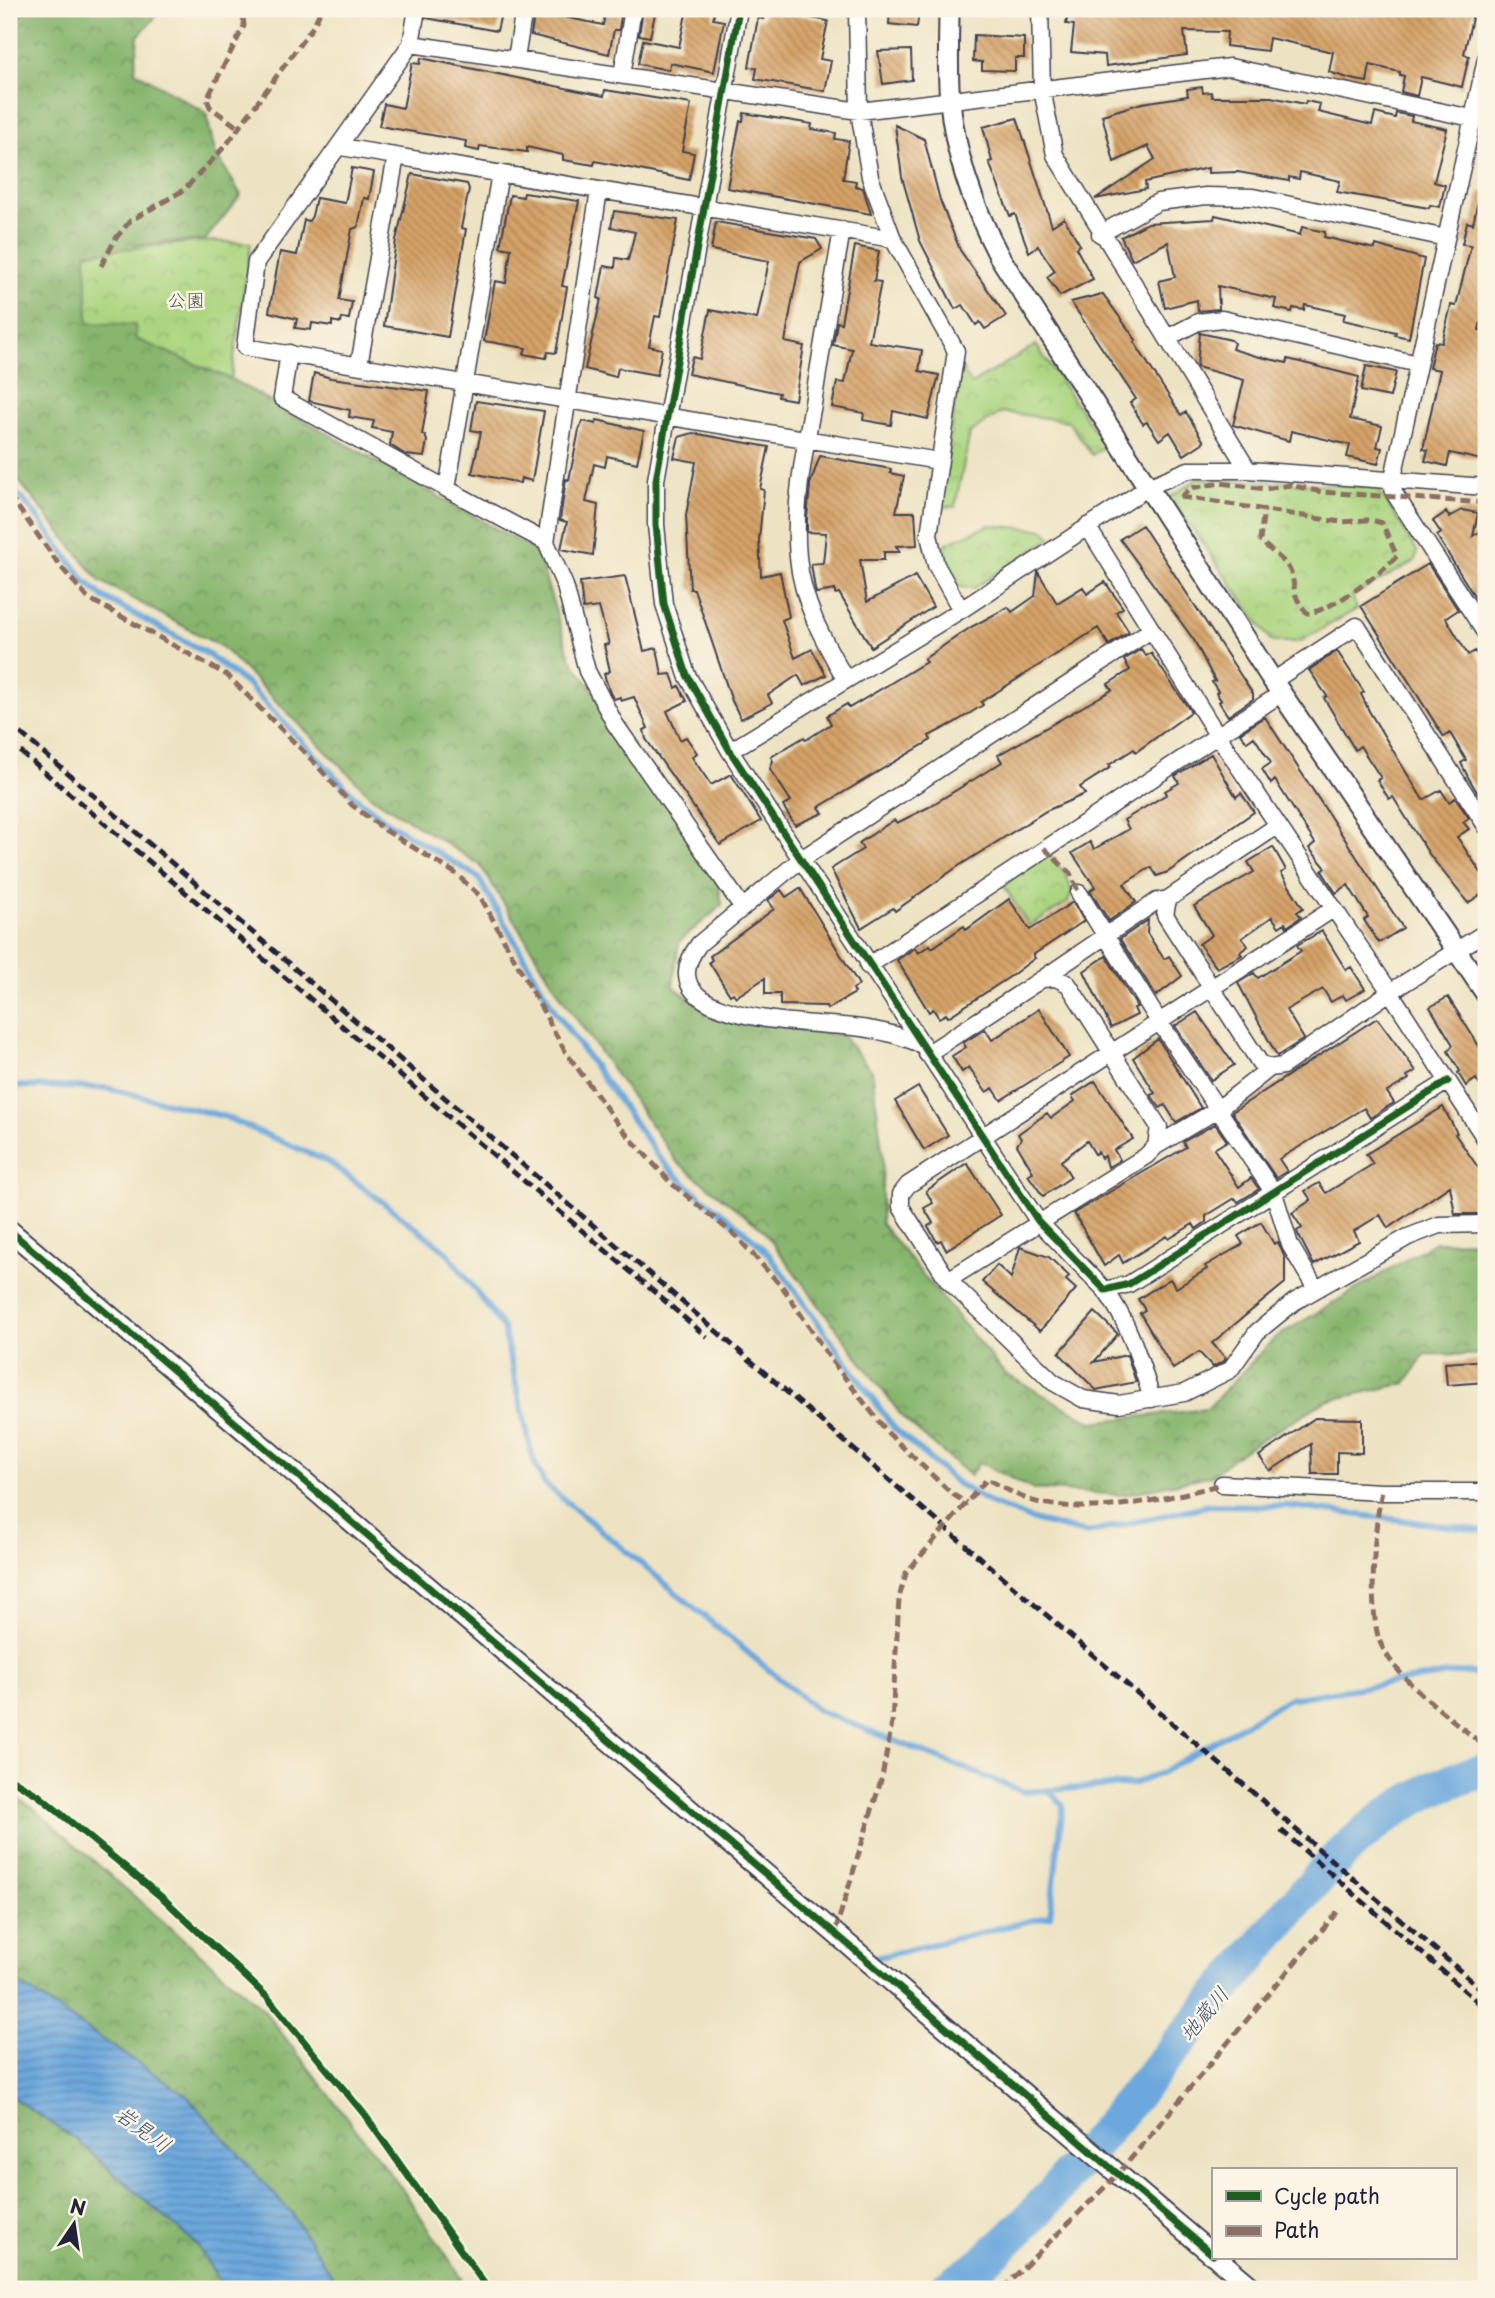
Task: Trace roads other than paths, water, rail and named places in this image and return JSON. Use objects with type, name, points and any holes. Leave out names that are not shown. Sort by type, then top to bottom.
[{"type":"street","points":[[417,9],[411,44],[341,147],[256,262],[245,347],[939,461]]},
{"type":"street","points":[[516,59],[524,9]]},
{"type":"street","points":[[622,75],[633,9]]},
{"type":"street","points":[[738,9],[726,91],[656,480],[656,525],[664,604],[687,675],[730,751],[1038,1221],[1105,1290],[1116,1306],[1139,1356],[1152,1399]]},
{"type":"street","points":[[856,9],[859,111],[870,177],[893,239],[956,351],[929,535],[936,565],[961,610]]},
{"type":"street","points":[[948,9],[950,102],[961,164],[983,224],[999,256],[1150,486],[1277,687],[1486,994]]},
{"type":"street","points":[[1040,9],[1042,89],[1055,155],[1100,234],[1248,470]]},
{"type":"street","points":[[411,44],[859,111],[1230,67],[1479,120]]},
{"type":"street","points":[[1486,59],[1479,120],[1446,238],[1392,482],[1394,493],[1486,634]]},
{"type":"street","points":[[341,147],[893,239]]},
{"type":"street","points":[[359,365],[396,156]]},
{"type":"street","points":[[447,489],[500,173]]},
{"type":"street","points":[[599,190],[546,542],[565,586],[587,671],[615,724],[743,908]]},
{"type":"street","points":[[1100,234],[1158,202],[1206,196],[1253,197],[1446,238]]},
{"type":"street","points":[[842,230],[807,439],[798,509],[798,558],[807,598],[822,637],[846,680]]},
{"type":"street","points":[[1167,338],[1198,322],[1222,319],[1418,364]]},
{"type":"street","points":[[289,353],[282,398],[546,542]]},
{"type":"street","points":[[730,751],[961,610],[1150,486],[1188,470],[1248,470],[1486,487]]},
{"type":"street","points":[[1087,526],[1216,733],[1486,1140]]},
{"type":"street","points":[[868,965],[1216,733],[1357,626],[1486,826]]},
{"type":"street","points":[[923,1049],[894,1032],[783,1023],[721,1009],[698,997],[687,979],[687,960],[699,944],[800,860],[1151,630]]},
{"type":"street","points":[[923,1049],[1042,979],[1157,901],[1168,899],[1277,826]]},
{"type":"street","points":[[1079,893],[1160,1023],[1274,1193],[1290,1245],[1316,1289]]},
{"type":"street","points":[[1168,899],[1165,915],[1260,1063],[1270,1068]]},
{"type":"street","points":[[1333,909],[983,1139],[908,1185],[901,1194],[901,1207],[948,1280],[1053,1382],[1083,1399],[1119,1404],[1184,1393],[1230,1370],[1257,1332],[1294,1302],[1418,1233],[1439,1225],[1486,1224]]},
{"type":"street","points":[[948,1280],[1038,1221],[1146,1156],[1156,1146],[1217,1110],[1270,1068],[1283,1066],[1390,992],[1486,932]]},
{"type":"street","points":[[1042,979],[1056,978],[1068,984],[1110,1055],[1159,1128],[1156,1146]]},
{"type":"street","points":[[1105,1290],[1129,1284],[1448,1081]]},
{"type":"street","points":[[9,1230],[1212,2253]]},
{"type":"street","points":[[1222,1485],[1382,1492],[1486,1490]]},
{"type":"street","points":[[1220,2260],[1254,2289]]},
{"type":"water","name":"岩見川","points":[[9,1977],[186,2095],[291,2213],[341,2289],[225,2289],[197,2245],[74,2138],[9,2095]]},
{"type":"waterway","points":[[9,485],[32,510],[85,581],[103,597],[206,653],[248,685],[355,797],[390,824],[478,877],[555,1011],[658,1156],[684,1183],[743,1230],[770,1256],[894,1428],[958,1484],[992,1504],[1036,1521],[1086,1533],[1210,1505],[1289,1506],[1486,1531]]},
{"type":"waterway","points":[[9,1086],[106,1088],[223,1116],[329,1162],[388,1206],[447,1252],[503,1328],[533,1459],[544,1483],[817,1710],[1024,1792],[1133,1784],[1161,1773],[1288,1699],[1461,1672],[1486,1675]]},
{"type":"waterway","name":"地蔵川","points":[[944,2289],[1013,2236],[1073,2170],[1332,1863],[1387,1816],[1417,1797],[1450,1781],[1486,1771]]},
{"type":"waterway","points":[[871,1959],[1050,1916],[1063,1805],[1048,1790]]},
{"type":"railway","points":[[9,723],[1486,1993]]},
{"type":"railway","points":[[9,742],[707,1337]]},
{"type":"railway","points":[[1281,1830],[1486,2009]]},
{"type":"park label","name":"公園","points":[[186,299]]}]
